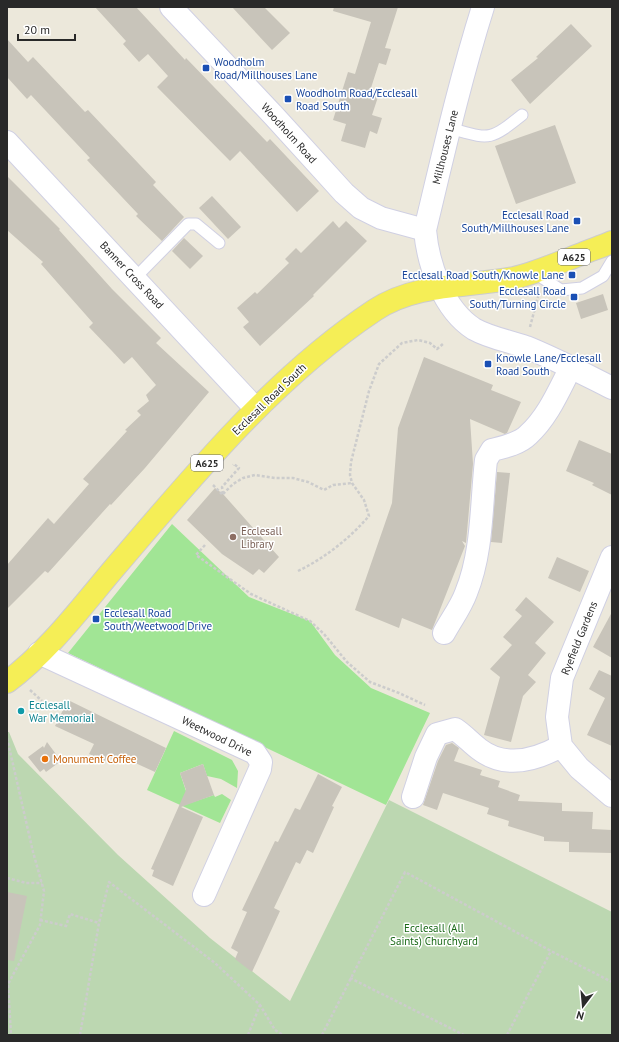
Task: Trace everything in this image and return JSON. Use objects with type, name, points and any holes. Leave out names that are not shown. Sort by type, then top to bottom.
[{"type":"main road","name":"Ecclesall Road South","points":[[9,676],[39,653],[222,444],[256,409],[295,372],[345,331],[377,309],[407,295],[440,288],[540,275],[612,242]]},
{"type":"street","name":"Woodholm Road","points":[[171,7],[344,193],[361,208],[381,218],[426,230]]},
{"type":"street","name":"Millhouses Lane","points":[[483,7],[449,128],[426,230],[427,243],[440,288],[456,311],[474,329],[526,347],[571,367],[612,388]]},
{"type":"street","name":"Banner Cross Road","points":[[7,142],[256,409]]},
{"type":"street","points":[[444,633],[466,593],[481,537],[486,460],[492,450],[510,445],[528,436],[549,410],[571,367]]},
{"type":"street","name":"Ryefield Gardens","points":[[612,556],[562,678],[556,717],[561,746],[579,768],[612,796]]},
{"type":"street","name":"Weetwood Drive","points":[[39,653],[255,753],[260,762],[260,769],[204,895]]},
{"type":"street","points":[[414,797],[426,757],[437,734],[455,729],[480,750],[497,758],[518,762],[542,757],[561,746]]},
{"type":"lane","points":[[449,128],[480,136],[492,136],[500,133],[522,115]]},
{"type":"lane","points":[[135,278],[188,224],[196,224],[219,243]]},
{"type":"lane","points":[[540,275],[561,290],[582,288],[603,276],[612,261]]},
{"type":"path","points":[[526,347],[540,275]]},
{"type":"path","points":[[298,571],[310,565],[343,541],[369,516],[364,500],[352,483],[350,475],[351,462],[369,391],[379,364],[402,342],[418,340],[430,343],[437,349],[444,343]]},
{"type":"path","points":[[223,494],[233,484],[243,478],[255,475],[275,478],[293,478],[308,482],[324,490],[333,485],[352,483]]},
{"type":"path","points":[[205,545],[196,555],[251,594],[310,621],[324,634],[347,662],[370,682],[425,705]]},
{"type":"path","points":[[7,738],[44,891],[40,925],[8,984],[11,1035]]},
{"type":"path","points":[[322,1035],[405,872],[550,951],[612,982]]},
{"type":"path","points":[[7,878],[26,883],[42,883]]},
{"type":"path","points":[[80,1035],[99,922],[109,882],[216,963],[260,1005],[275,1030],[283,1035]]},
{"type":"path","points":[[40,920],[66,926],[70,914],[99,922]]},
{"type":"path","points":[[507,1035],[550,951]]},
{"type":"path","points":[[350,978],[464,1035]]},
{"type":"path","points":[[248,1035],[260,1005]]},
{"type":"green space","points":[[172,524],[249,597],[310,621],[335,655],[371,688],[430,713],[386,805],[68,653]]},
{"type":"green space","points":[[174,731],[232,760],[238,771],[237,788],[221,779],[207,776],[203,764],[180,773],[190,803],[214,795],[215,797],[222,794],[231,800],[220,823],[147,790]]},
{"type":"green space","name":"Ecclesall (All Saints) Churchyard","points":[[7,732],[9,732],[18,754],[118,855],[210,938],[290,1001],[389,800],[612,912],[612,1035],[7,1035]]},
{"type":"building","points":[[95,7],[136,7],[185,60],[186,58],[267,142],[270,139],[319,191],[297,212],[240,151],[230,161],[157,87],[168,76],[148,54],[139,62],[123,44],[126,41]]},
{"type":"building","points":[[232,7],[264,7],[290,33],[272,50]]},
{"type":"building","points":[[334,7],[398,7],[385,48],[391,49],[386,65],[379,63],[370,91],[379,94],[372,115],[382,118],[377,134],[370,131],[365,148],[341,141],[346,124],[333,120],[348,72],[355,74],[371,22],[333,11]]},
{"type":"building","points":[[571,24],[592,46],[530,104],[511,80],[538,58],[536,57]]},
{"type":"building","points":[[7,39],[28,62],[33,57],[85,112],[88,110],[156,182],[153,185],[184,217],[162,241],[136,216],[138,214],[87,160],[90,158],[31,95],[27,99],[7,77]]},
{"type":"building","points":[[555,125],[576,183],[516,204],[495,146]]},
{"type":"building","points":[[7,176],[60,229],[59,230],[112,289],[161,338],[156,343],[209,392],[145,468],[111,505],[110,504],[48,573],[45,571],[7,609],[7,565],[48,518],[54,524],[89,484],[83,479],[127,431],[125,430],[141,415],[137,411],[149,401],[146,395],[156,385],[132,357],[124,364],[89,327],[93,323],[41,264],[43,262],[7,230]]},
{"type":"building","points":[[212,196],[241,227],[228,239],[199,208]]},
{"type":"building","points":[[333,221],[339,228],[346,221],[367,241],[313,295],[314,296],[260,346],[243,327],[249,322],[237,308],[255,292],[257,294],[289,263],[285,259],[296,248],[301,253]]},
{"type":"building","points":[[184,238],[203,256],[190,269],[172,251]]},
{"type":"building","points":[[603,294],[608,310],[581,319],[576,303]]},
{"type":"building","points":[[424,357],[493,385],[491,390],[521,402],[507,433],[505,434],[470,419],[473,464],[466,543],[462,541],[465,546],[432,630],[402,618],[399,628],[355,610],[392,503],[398,428]]},
{"type":"building","points":[[579,440],[612,454],[612,495],[592,485],[594,483],[566,471]]},
{"type":"building","points":[[497,472],[510,473],[502,543],[491,542]]},
{"type":"building","name":"Ecclesall Library","points":[[215,488],[223,494],[279,557],[264,573],[259,569],[253,575],[222,554],[187,520]]},
{"type":"building","points":[[557,557],[589,571],[580,592],[548,578]]},
{"type":"building","points":[[526,597],[554,622],[535,643],[546,653],[528,675],[536,682],[523,696],[511,742],[484,735],[500,677],[490,669],[512,645],[503,637],[522,616],[515,610]]},
{"type":"building","points":[[612,612],[612,658],[593,647]]},
{"type":"building","points":[[599,670],[612,676],[612,746],[587,735],[605,698],[589,689]]},
{"type":"building","points":[[68,700],[166,748],[155,772],[120,756],[117,761],[107,756],[105,761],[89,754],[94,744],[55,726]]},
{"type":"building","name":"Monument Coffee","points":[[47,742],[61,761],[46,772],[44,769],[40,772],[28,757],[43,746],[44,748]]},
{"type":"building","points":[[452,743],[459,748],[454,761],[482,770],[480,775],[500,781],[498,787],[520,795],[518,801],[562,803],[562,811],[593,812],[592,829],[612,830],[612,853],[569,852],[569,842],[544,841],[544,837],[508,826],[509,821],[487,814],[489,808],[443,793],[437,810],[423,805],[438,761],[446,745]]},
{"type":"building","points":[[203,764],[214,795],[181,807],[203,817],[173,886],[152,876],[154,870],[151,869],[186,790],[180,773]]},
{"type":"building","points":[[318,774],[342,787],[332,806],[334,807],[313,853],[307,850],[300,864],[296,862],[274,908],[280,911],[252,972],[235,959],[238,952],[231,948],[247,912],[242,910],[275,841],[278,842],[295,808],[300,810]]},
{"type":"building","points":[[7,892],[27,896],[14,961],[7,960]]},
{"type":"place","name":"Woodholm Road/Millhouses Lane","points":[[206,68]]},
{"type":"place","name":"Woodholm Road/Ecclesall Road South","points":[[288,99]]},
{"type":"place","name":"Ecclesall Road South/Millhouses Lane","points":[[577,221]]},
{"type":"place","name":"Ecclesall Road South/Knowle Lane","points":[[572,275]]},
{"type":"place","name":"Ecclesall Road South/Turning Circle","points":[[574,297]]},
{"type":"place","name":"Knowle Lane/Ecclesall Road South","points":[[488,364]]},
{"type":"place","name":"Ecclesall Library","points":[[233,537]]},
{"type":"place","name":"Ecclesall Road South/Weetwood Drive","points":[[96,619]]},
{"type":"place","name":"Ecclesall War Memorial","points":[[21,711]]},
{"type":"place","name":"Monument Coffee","points":[[45,759]]}]
